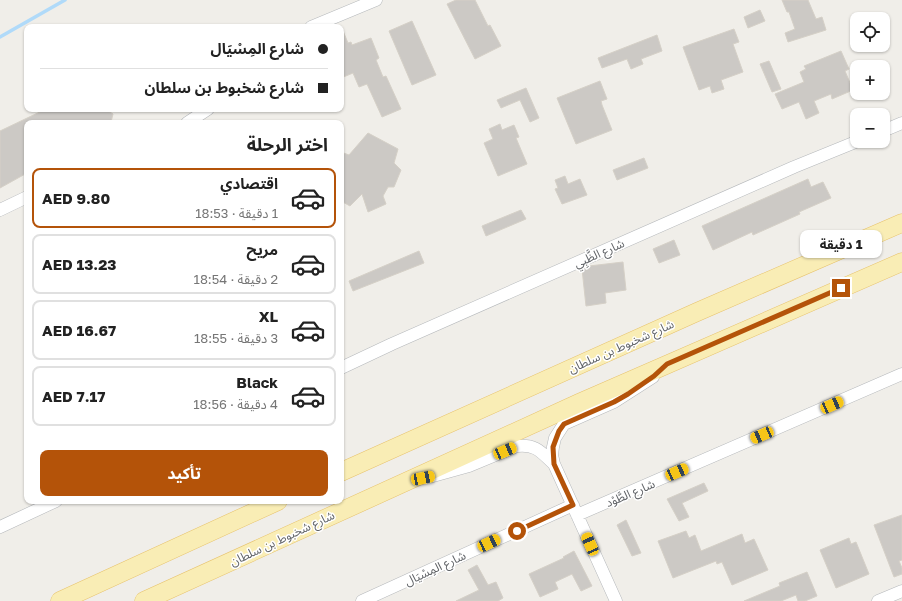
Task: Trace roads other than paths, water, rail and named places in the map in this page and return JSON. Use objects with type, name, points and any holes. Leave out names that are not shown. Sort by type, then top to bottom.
[{"type":"main road","name":"شارع شخبوط بن سلطان","points":[[344,471],[697,312],[902,223]]},
{"type":"main road","name":"شارع شخبوط بن سلطان","points":[[144,601],[407,480],[667,364],[900,263]]},
{"type":"main road","points":[[60,601],[271,504]]},
{"type":"street","points":[[318,24],[376,0]]},
{"type":"street","points":[[192,120],[204,112]]},
{"type":"street","points":[[890,128],[902,123]]},
{"type":"street","name":"شارع الظَّبِي","points":[[344,367],[794,167],[850,144]]},
{"type":"street","points":[[0,210],[24,198]]},
{"type":"street","points":[[616,601],[554,464],[553,447],[555,438],[564,424],[614,402],[628,394],[654,376],[667,364]]},
{"type":"street","name":"شارع الطَّوْد","points":[[575,510],[902,374]]},
{"type":"street","points":[[407,480],[454,471],[517,446],[525,445],[533,446],[554,464]]},
{"type":"street","points":[[0,527],[50,504]]},
{"type":"street","name":"شارع المِسْيَال","points":[[362,601],[575,510]]},
{"type":"street","points":[[878,601],[902,591]]},
{"type":"waterway","points":[[0,37],[65,0]]}]
